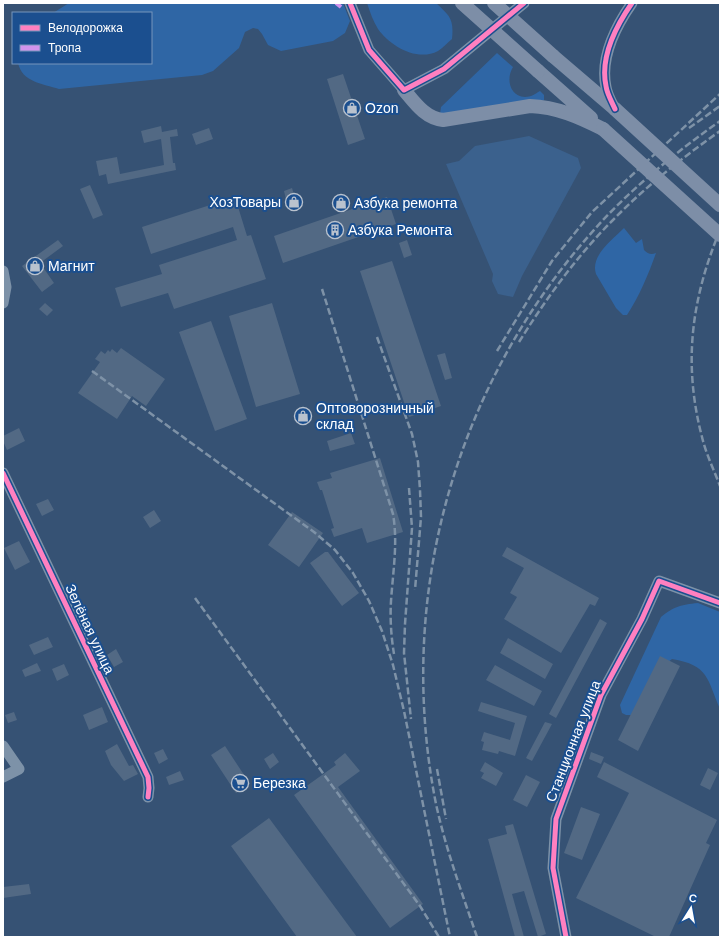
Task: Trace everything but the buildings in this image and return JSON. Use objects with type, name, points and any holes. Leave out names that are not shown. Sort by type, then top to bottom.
[{"type":"main road","points":[[462,3],[720,235]]},
{"type":"main road","points":[[494,3],[615,109],[720,205]]},
{"type":"main road","points":[[404,90],[423,112],[432,117],[443,120],[530,106],[539,106],[568,113],[603,129]]},
{"type":"street","points":[[350,3],[369,50],[404,90],[444,69],[524,3]]},
{"type":"street","points":[[615,109],[606,88],[606,62],[612,41],[621,20],[632,3]]},
{"type":"street","points":[[3,271],[6,287],[3,303]]},
{"type":"street","name":"Зелёная улица","points":[[3,473],[148,777],[148,797]]},
{"type":"street","name":"Станционная улица","points":[[566,937],[553,868],[556,818],[601,695],[642,619],[659,581],[720,603]]},
{"type":"street","points":[[3,746],[19,769],[3,777]]},
{"type":"shaded area","points":[[69,3],[343,3],[350,21],[345,33],[333,41],[281,51],[268,45],[258,29],[253,28],[245,32],[239,48],[213,71],[202,75],[59,89],[40,84],[29,78],[20,69],[18,64],[152,64],[152,12],[55,12]]},
{"type":"shaded area","points":[[367,3],[436,3],[445,11],[452,22],[452,39],[440,50],[430,54],[421,55],[405,50],[389,41],[378,29]]},
{"type":"shaded area","points":[[497,53],[513,67],[510,76],[510,86],[515,93],[520,96],[527,97],[540,91],[544,95],[544,100],[440,114],[441,107]]},
{"type":"shaded area","points":[[529,136],[578,158],[581,168],[522,276],[513,297],[498,294],[492,281],[493,274],[446,164],[459,161],[475,146]]},
{"type":"shaded area","points":[[624,228],[636,243],[642,239],[645,251],[651,254],[656,253],[636,301],[627,315],[623,315],[616,308],[596,274],[595,267],[596,261],[603,249]]},
{"type":"shaded area","points":[[698,603],[720,612],[720,709],[705,675],[693,665],[672,659],[664,665],[631,715],[622,713],[620,705],[661,617],[670,610],[687,604]]},
{"type":"railway","points":[[497,351],[552,261],[592,212],[720,94]]},
{"type":"railway","points":[[689,128],[720,106]]},
{"type":"railway","points":[[477,937],[440,821],[436,804],[425,725],[424,646],[432,568],[449,492],[475,418],[509,348],[552,282],[616,206],[674,155],[720,121]]},
{"type":"railway","points":[[519,342],[562,279],[599,235],[625,208],[651,185],[678,162],[720,131]]},
{"type":"railway","points":[[720,230],[702,282],[693,332],[692,358],[696,410],[702,437],[720,486]]},
{"type":"railway","points":[[322,289],[393,514],[395,546],[391,601],[391,634],[394,654]]},
{"type":"railway","points":[[377,337],[412,434],[418,462],[421,517],[415,590]]},
{"type":"railway","points":[[92,371],[314,532],[335,550],[353,573],[369,601],[382,631],[393,665],[404,711],[450,937]]},
{"type":"railway","points":[[409,488],[412,528],[404,653],[411,719]]},
{"type":"railway","points":[[195,598],[420,906],[439,937]]},
{"type":"railway","points":[[437,769],[446,819]]},
{"type":"marked path","points":[[336,3],[341,7]]},
{"type":"cycle path","points":[[350,3],[369,50],[404,90],[444,69],[524,3]]},
{"type":"cycle path","points":[[615,109],[608,95],[605,64],[607,53],[615,32],[632,3]]},
{"type":"cycle path","points":[[3,473],[148,777],[148,797]]},
{"type":"cycle path","points":[[566,937],[553,868],[556,819],[601,695],[642,619],[659,581],[720,603]]},
{"type":"place","name":"Ozon","points":[[352,108]]},
{"type":"place","name":"ХозТовары","points":[[294,202]]},
{"type":"place","name":"Азбука ремонта","points":[[341,203]]},
{"type":"place","name":"Азбука Ремонта","points":[[335,230]]},
{"type":"place","name":"Магнит","points":[[35,266]]},
{"type":"place","name":"Оптоворозничный склад","points":[[303,416]]},
{"type":"place","name":"Березка","points":[[240,783]]}]
